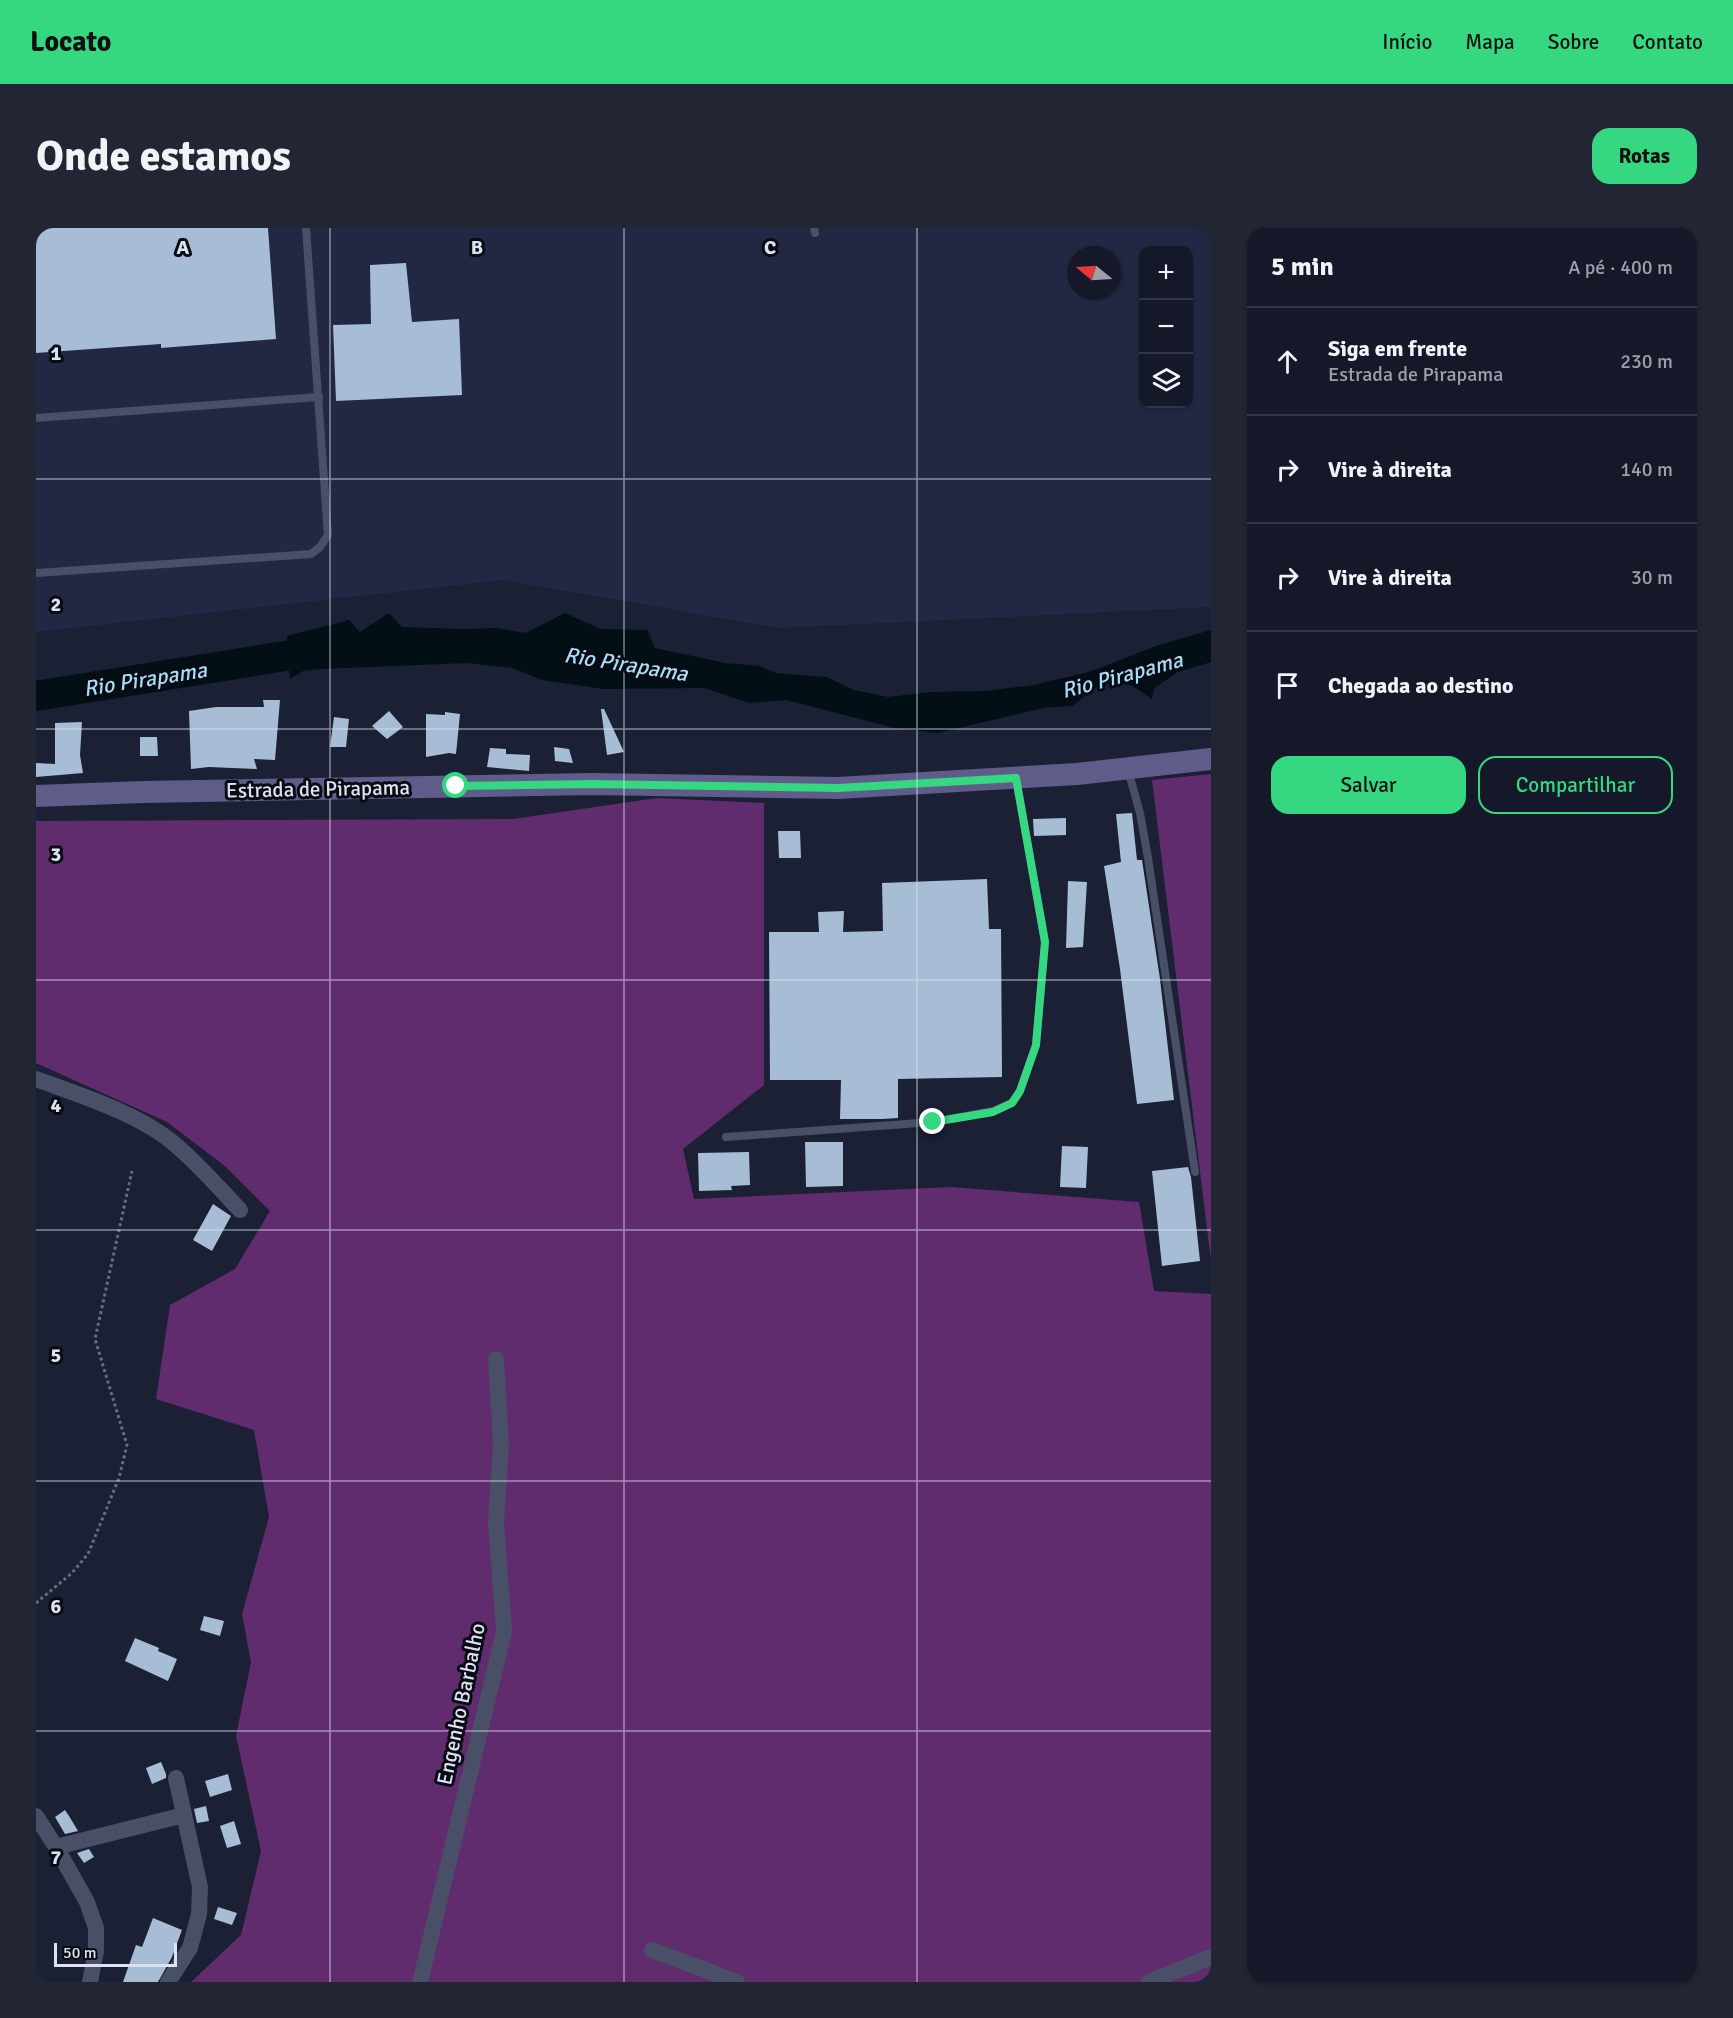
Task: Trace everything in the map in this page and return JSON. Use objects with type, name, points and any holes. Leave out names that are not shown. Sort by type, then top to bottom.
[{"type":"main road","name":"Estrada de Pirapama","points":[[36,796],[592,784],[838,788],[1016,778],[1211,759]]},
{"type":"street","points":[[36,1079],[102,1103],[139,1120],[177,1146],[240,1210]]},
{"type":"street","name":"Engenho Barbalho","points":[[420,1982],[504,1630],[496,1522],[501,1443],[496,1359]]},
{"type":"street","points":[[168,1982],[190,1948],[199,1914],[200,1887],[176,1778]]},
{"type":"street","points":[[56,1847],[184,1815]]},
{"type":"street","points":[[36,1816],[87,1902],[96,1928],[96,1951],[90,1982]]},
{"type":"street","points":[[652,1950],[737,1982]]},
{"type":"street","points":[[1149,1982],[1211,1957]]},
{"type":"lane","points":[[36,573],[311,554],[320,547],[328,535],[306,228]]},
{"type":"lane","points":[[36,418],[319,398]]},
{"type":"lane","points":[[1127,768],[1140,813],[1148,858],[1195,1172]]},
{"type":"lane","points":[[726,1137],[933,1122],[993,1112],[1012,1103],[1020,1091],[1036,1045],[1045,942],[1016,778]]},
{"type":"path","points":[[36,1603],[72,1573],[88,1554],[119,1479],[127,1445],[95,1339],[132,1171]]},
{"type":"shaded area","points":[[36,228],[1211,228],[1211,607],[779,628],[504,580],[36,632]]},
{"type":"shaded area","points":[[1211,774],[1211,1261],[1152,780]]},
{"type":"shaded area","points":[[657,798],[764,803],[764,1085],[683,1149],[694,1199],[951,1187],[1139,1202],[1154,1291],[1211,1294],[1211,1982],[191,1982],[241,1935],[261,1851],[236,1736],[251,1662],[242,1614],[269,1517],[254,1430],[156,1399],[170,1305],[235,1269],[270,1211],[225,1166],[167,1122],[36,1063],[36,821],[513,819]]},
{"type":"water","points":[[389,613],[402,627],[497,628],[526,633],[565,613],[601,629],[647,630],[655,648],[725,663],[760,666],[776,673],[826,677],[854,690],[888,697],[930,692],[985,691],[1034,685],[1089,672],[1159,645],[1211,630],[1211,662],[1178,672],[1154,688],[1152,699],[1133,686],[1106,680],[1072,706],[1044,708],[937,733],[895,728],[786,700],[749,703],[705,688],[604,689],[542,680],[512,668],[468,663],[320,669],[303,671],[290,679],[287,636],[349,620],[360,632]]},
{"type":"building","points":[[36,228],[268,228],[276,339],[161,348],[161,344],[36,353]]},
{"type":"building","points":[[406,263],[412,322],[459,319],[462,395],[336,401],[333,325],[371,324],[370,265]]},
{"type":"building","points":[[263,700],[280,700],[275,760],[254,759],[257,769],[209,767],[191,769],[189,711],[216,707],[264,707]]},
{"type":"building","points":[[601,709],[604,709],[624,752],[607,755]]},
{"type":"building","points":[[389,711],[403,727],[387,739],[372,726]]},
{"type":"building","points":[[445,712],[460,714],[456,754],[426,757],[426,714],[445,715]]},
{"type":"building","points":[[334,717],[349,719],[346,747],[330,747]]},
{"type":"building","points":[[82,722],[80,755],[83,773],[36,777],[36,763],[55,764],[55,723]]},
{"type":"building","points":[[140,737],[157,737],[158,756],[140,756]]},
{"type":"building","points":[[554,747],[569,749],[573,763],[555,761]]},
{"type":"building","points":[[490,748],[506,749],[506,754],[530,755],[529,771],[487,767]]},
{"type":"building","points":[[1132,813],[1137,860],[1142,860],[1160,979],[1174,1100],[1137,1104],[1104,866],[1121,862],[1116,814]]},
{"type":"building","points":[[1066,818],[1066,835],[1034,836],[1033,819]]},
{"type":"building","points":[[778,831],[800,831],[801,858],[779,858]]},
{"type":"building","points":[[987,879],[989,929],[1001,929],[1002,1077],[898,1079],[898,1118],[882,1119],[840,1119],[841,1080],[770,1080],[769,932],[819,932],[818,912],[844,911],[843,932],[883,931],[882,883]]},
{"type":"building","points":[[1068,881],[1087,882],[1083,947],[1066,948]]},
{"type":"building","points":[[805,1142],[843,1142],[843,1186],[806,1187]]},
{"type":"building","points":[[1062,1146],[1088,1147],[1086,1188],[1060,1187]]},
{"type":"building","points":[[749,1152],[750,1185],[731,1186],[732,1190],[699,1191],[698,1153]]},
{"type":"building","points":[[1188,1167],[1200,1261],[1162,1266],[1152,1171]]},
{"type":"building","points":[[213,1204],[231,1216],[212,1251],[193,1240]]},
{"type":"building","points":[[204,1616],[224,1621],[220,1636],[200,1630]]},
{"type":"building","points":[[135,1638],[177,1659],[168,1681],[125,1661]]},
{"type":"building","points":[[161,1762],[166,1778],[152,1784],[146,1768]]},
{"type":"building","points":[[228,1774],[232,1790],[210,1797],[205,1781]]},
{"type":"building","points":[[206,1806],[209,1821],[197,1823],[194,1809]]},
{"type":"building","points":[[65,1810],[78,1831],[65,1834],[55,1817]]},
{"type":"building","points":[[234,1821],[241,1844],[227,1848],[220,1826]]},
{"type":"building","points":[[89,1849],[94,1857],[84,1863],[77,1853]]},
{"type":"building","points":[[218,1907],[237,1913],[232,1925],[214,1919]]},
{"type":"building","points":[[153,1918],[182,1930],[172,1957],[158,1982],[123,1982],[136,1945],[142,1947]]},
{"type":"waterway","name":"Rio Pirapama","points":[[36,696],[329,649]]},
{"type":"route","points":[[456,786],[592,784],[838,788],[1016,778],[1045,942],[1036,1045],[1020,1091],[1012,1103],[993,1112],[933,1122]]}]
